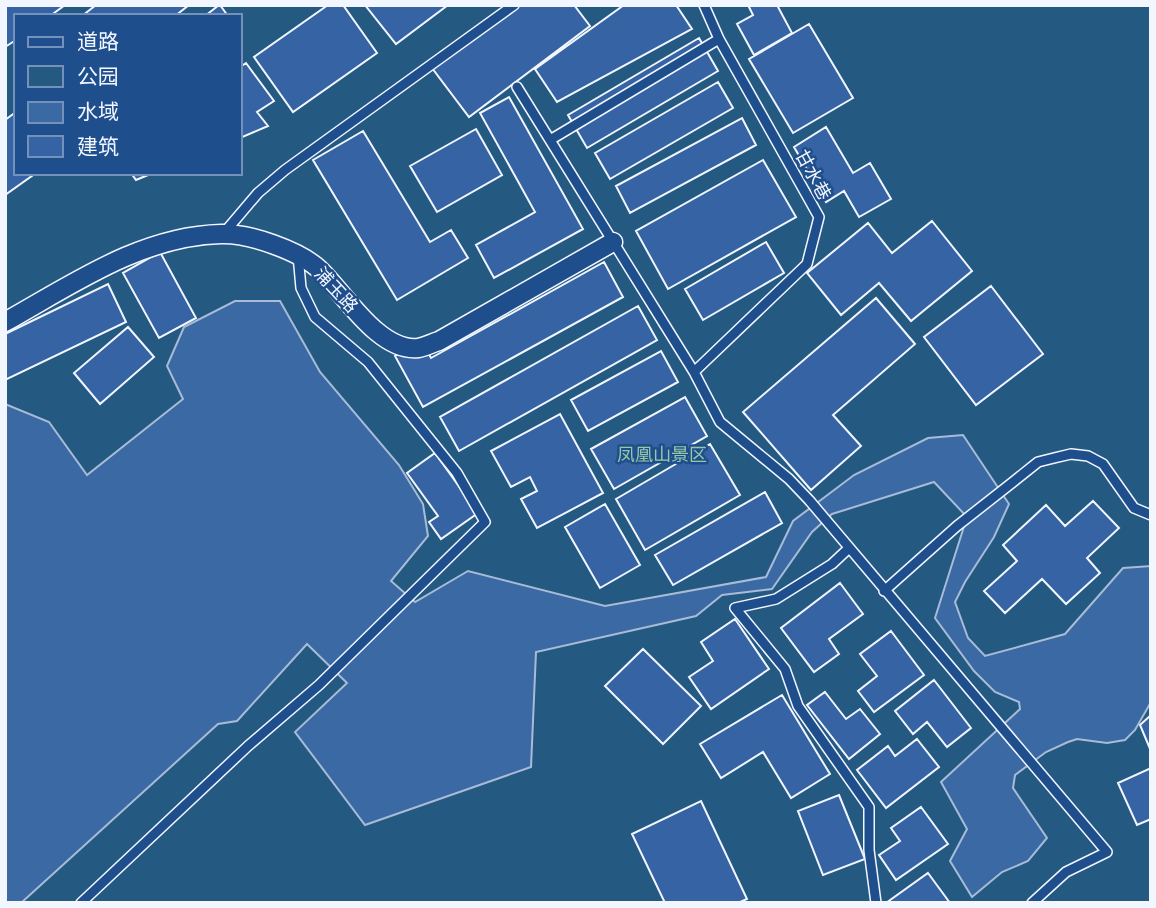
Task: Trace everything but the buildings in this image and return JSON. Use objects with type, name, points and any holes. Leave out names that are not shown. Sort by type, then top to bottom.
[{"type":"street","name":"浦玉路","points":[[5,322],[114,262],[156,244],[192,236],[225,233],[266,242],[298,256],[320,270],[369,325],[394,342],[416,348],[439,341],[613,242]]},
{"type":"lane","points":[[225,233],[258,193],[285,170],[514,5]]},
{"type":"lane","name":"甘水巷","points":[[694,372],[807,264],[818,217],[719,39],[704,5]]},
{"type":"lane","points":[[550,140],[719,39]]},
{"type":"lane","points":[[517,87],[694,372],[720,422],[789,479],[809,500],[1107,852],[1066,872],[1032,903]]},
{"type":"lane","points":[[81,903],[248,746],[319,685],[485,522],[457,473],[368,362],[315,317],[301,288],[298,256]]},
{"type":"lane","points":[[884,591],[957,526],[1038,462],[1071,454],[1088,456],[1104,464],[1134,508],[1151,515]]},
{"type":"lane","points":[[848,549],[832,564],[776,599],[735,608],[785,669],[797,706],[869,807],[869,850],[876,903]]},
{"type":"green space","name":"凤凰山景区","points":[[5,5],[1151,5],[1151,903],[5,903]]},
{"type":"water","points":[[235,301],[280,301],[320,372],[399,465],[423,504],[428,536],[391,581],[415,602],[468,571],[605,606],[766,577],[793,521],[854,475],[928,438],[963,435],[1009,504],[994,537],[955,602],[968,638],[985,656],[1065,634],[1123,568],[1151,566],[1151,702],[1135,730],[1125,740],[1107,743],[1077,739],[1046,752],[1015,775],[1013,788],[1047,838],[1028,861],[1002,872],[972,897],[950,861],[967,829],[941,782],[1020,709],[1019,702],[995,692],[974,671],[935,618],[967,517],[934,482],[832,514],[812,532],[772,589],[722,595],[696,616],[536,652],[531,767],[365,825],[295,732],[347,683],[307,644],[237,721],[218,724],[21,903],[5,903],[5,404],[49,422],[87,475],[183,399],[167,366],[184,327]]}]
